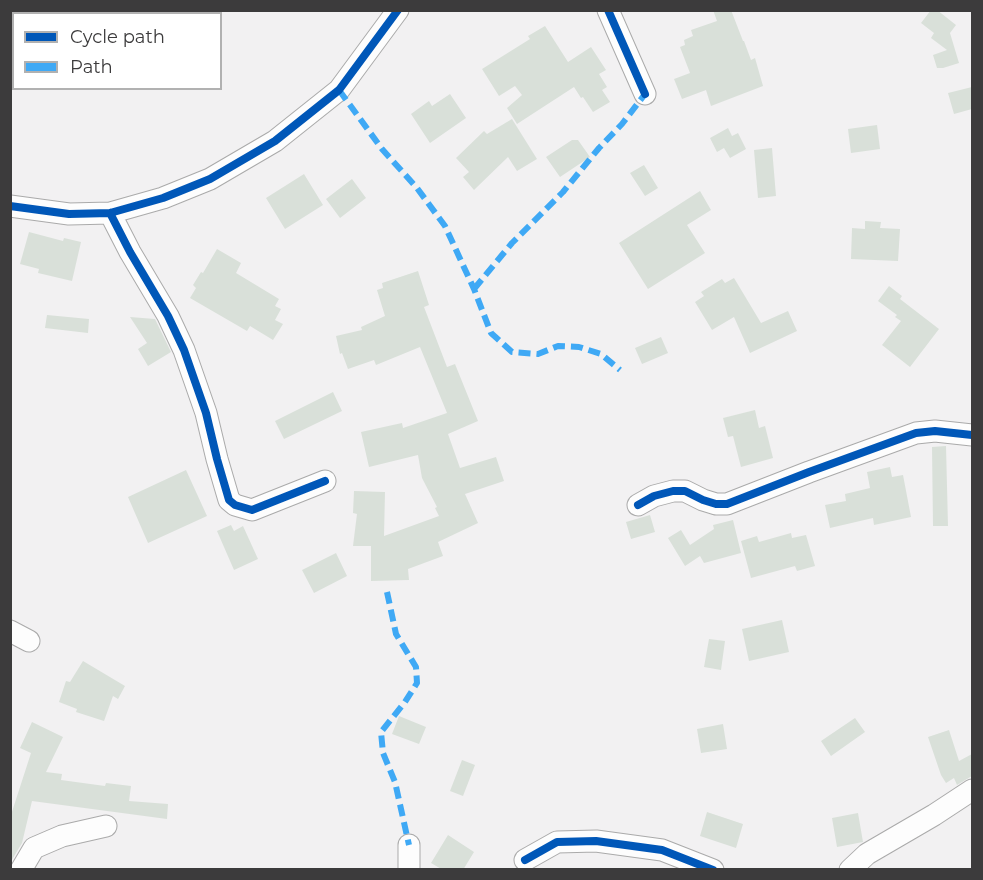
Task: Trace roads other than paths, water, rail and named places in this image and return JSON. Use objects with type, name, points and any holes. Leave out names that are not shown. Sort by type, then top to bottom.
[{"type":"street","points":[[10,206],[69,214],[110,213],[163,198],[210,179],[275,141],[339,90],[398,10]]},
{"type":"street","points":[[608,10],[645,94]]},
{"type":"street","points":[[110,213],[168,316],[184,350],[206,413],[229,500],[235,505],[252,510],[325,481]]},
{"type":"street","points":[[638,505],[654,496],[673,491],[685,491],[703,500],[716,504],[727,504],[916,433],[935,431],[972,435]]},
{"type":"street","points":[[850,870],[867,854],[972,790]]},
{"type":"street","points":[[21,870],[34,848],[62,836],[106,826]]},
{"type":"street","points":[[525,860],[557,842],[596,841],[662,850],[713,870]]},
{"type":"street","points":[[409,870],[410,845]]}]
